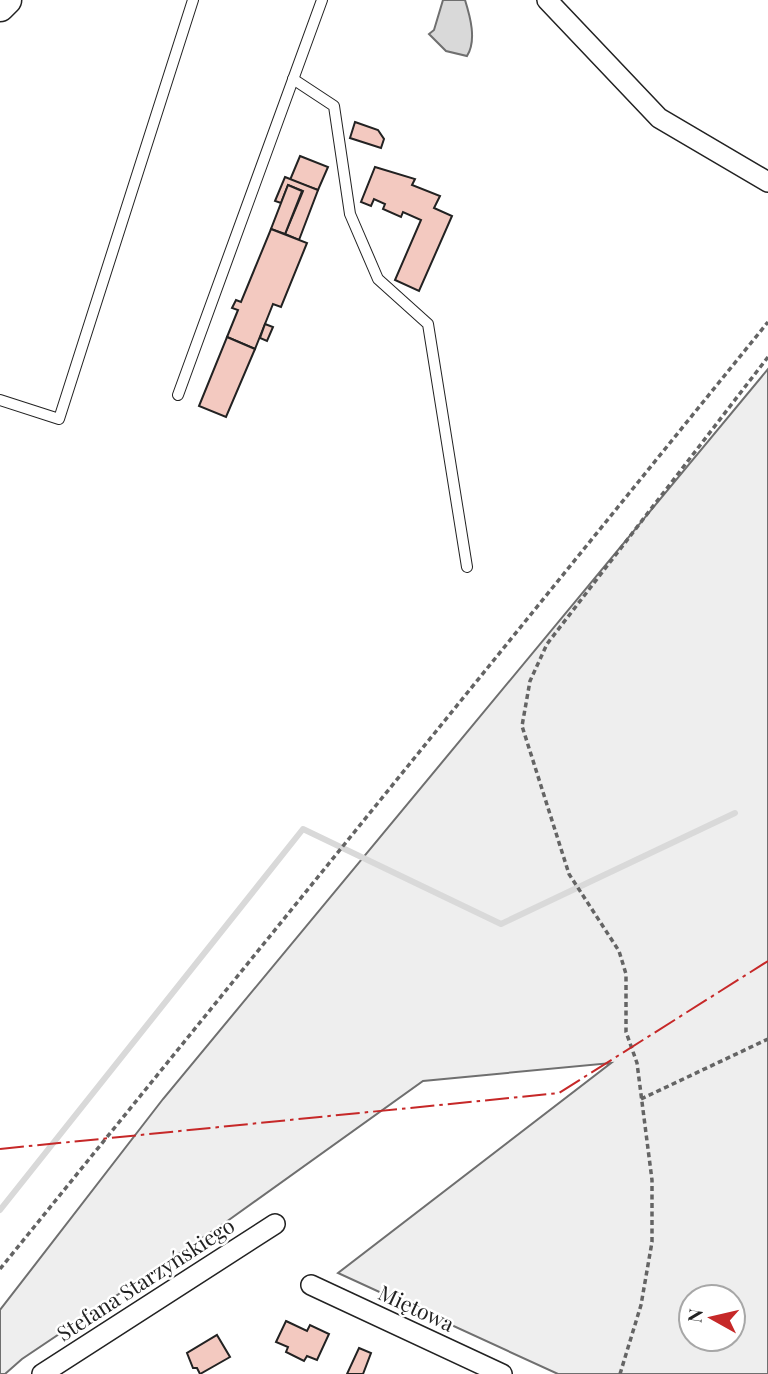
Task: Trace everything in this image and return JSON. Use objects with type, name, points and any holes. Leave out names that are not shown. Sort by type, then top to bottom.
[{"type":"street","points":[[0,7],[7,0]]},
{"type":"street","points":[[547,0],[659,118],[768,182]]},
{"type":"street","name":"Stefana Starzyńskiego","points":[[42,1374],[275,1224]]},
{"type":"street","name":"Miętowa","points":[[311,1285],[502,1374]]},
{"type":"lane","points":[[0,400],[59,419],[193,0]]},
{"type":"lane","points":[[178,395],[322,0]]},
{"type":"lane","points":[[293,79],[334,106],[350,214],[378,279],[428,324],[467,567]]},
{"type":"path","points":[[0,1269],[768,322]]},
{"type":"path","points":[[620,1374],[641,1305],[652,1242],[652,1180],[637,1063],[626,1032],[626,974],[619,951],[569,874],[522,726],[530,681],[547,645],[768,357]]},
{"type":"path","points":[[641,1099],[768,1039]]},
{"type":"shaded area","points":[[443,0],[465,0],[472,35],[467,56],[446,51],[429,34],[434,30]]},
{"type":"shaded area","points":[[768,369],[768,1374],[558,1374],[338,1273],[611,1063],[423,1081],[226,1222],[22,1359],[5,1374],[0,1374],[0,1310],[163,1099]]},
{"type":"building","points":[[355,122],[378,130],[384,139],[381,148],[350,138]]},
{"type":"building","points":[[300,156],[328,167],[318,190],[290,180]]},
{"type":"building","points":[[375,167],[415,179],[412,185],[440,196],[434,208],[452,216],[419,291],[395,280],[421,220],[403,212],[401,217],[383,209],[385,204],[374,199],[371,206],[361,202]]},
{"type":"building","points":[[285,177],[318,190],[299,240],[285,234],[303,191],[288,185],[281,203],[275,201]]},
{"type":"building","points":[[288,185],[302,191],[285,234],[271,229]]},
{"type":"building","points":[[271,229],[307,243],[281,307],[273,304],[255,349],[227,337],[238,310],[232,308],[236,300],[241,302]]},
{"type":"building","points":[[265,324],[273,327],[267,341],[260,338]]},
{"type":"building","points":[[227,337],[255,349],[226,417],[199,406]]},
{"type":"building","points":[[286,1321],[307,1331],[310,1325],[329,1334],[317,1360],[307,1356],[304,1361],[286,1352],[288,1347],[276,1342]]},
{"type":"building","points":[[217,1335],[230,1357],[200,1374],[197,1368],[193,1368],[187,1353]]},
{"type":"building","points":[[359,1348],[371,1353],[363,1374],[347,1374]]},
{"type":"waterway","points":[[0,1210],[303,829],[501,924],[735,813]]},
{"type":"power","points":[[0,1149],[559,1093],[768,961]]}]
